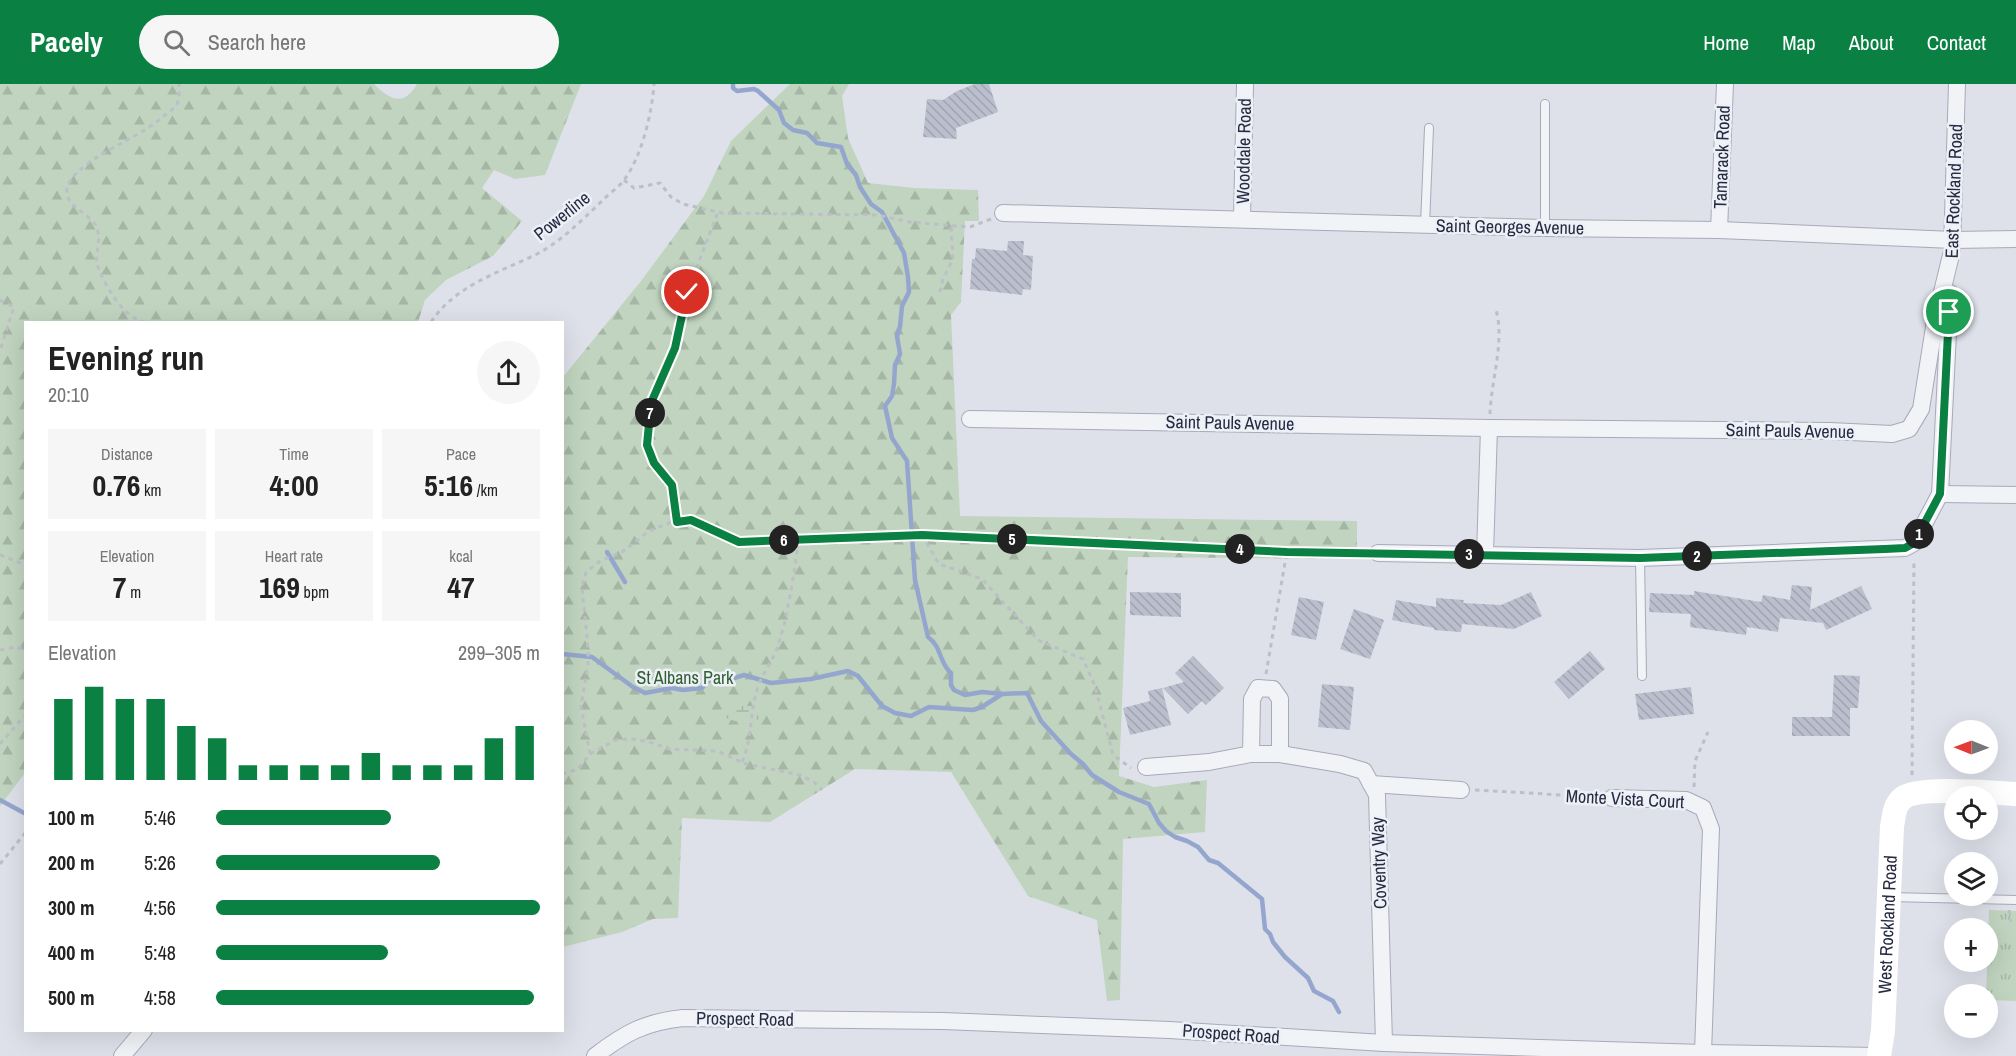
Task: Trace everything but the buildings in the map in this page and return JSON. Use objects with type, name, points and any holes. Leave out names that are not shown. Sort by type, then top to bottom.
[{"type":"street","name":"Wooddale Road","points":[[1242,219],[1245,84]]},
{"type":"street","name":"Tamarack Road","points":[[1719,230],[1725,84]]},
{"type":"street","name":"East Rockland Road","points":[[1640,558],[1905,548],[1914,543],[1940,494],[1957,84]]},
{"type":"street","name":"Saint Georges Avenue","points":[[1003,213],[1545,228],[1719,230],[1952,247],[2016,240]]},
{"type":"street","name":"Saint Pauls Avenue","points":[[970,418],[1490,428],[1830,431],[1892,434],[1909,429],[1921,409],[1935,321],[1952,247]]},
{"type":"street","points":[[1485,554],[1490,428]]},
{"type":"street","points":[[1940,494],[2016,495]]},
{"type":"street","points":[[1378,553],[1640,558]]},
{"type":"street","points":[[1251,754],[1252,699],[1258,688],[1273,689],[1280,699],[1280,754]]},
{"type":"street","points":[[1146,767],[1209,762],[1251,754],[1280,754],[1340,764],[1364,771],[1371,784],[1461,790]]},
{"type":"street","name":"Coventry Way","points":[[1371,784],[1377,795],[1384,1043]]},
{"type":"street","points":[[1908,786],[1920,792],[2016,794]]},
{"type":"street","name":"West Rockland Road","points":[[1878,1056],[1883,1031],[1895,807],[1908,786]]},
{"type":"street","name":"Monte Vista Court","points":[[1612,798],[1686,800],[1703,808],[1711,829],[1702,1053]]},
{"type":"street","name":"Prospect Road","points":[[595,1056],[627,1033],[644,1025],[683,1018],[943,1021],[1169,1030],[1384,1043],[1878,1056]]},
{"type":"street","points":[[122,1056],[142,1032]]},
{"type":"lane","points":[[1545,104],[1545,228]]},
{"type":"lane","points":[[1425,225],[1429,128]]},
{"type":"lane","points":[[1640,558],[1642,676]]},
{"type":"lane","points":[[1889,897],[2016,900]]},
{"type":"path","points":[[140,321],[122,307],[104,281],[95,262],[98,232],[94,222],[68,198],[67,191],[75,175],[94,160],[146,129],[176,106],[180,91],[179,84]]},
{"type":"path","name":"Powerline","points":[[432,321],[443,306],[471,285],[551,245],[577,225],[624,180],[644,138],[654,84]]},
{"type":"path","points":[[624,180],[634,188],[660,183],[671,196],[683,204],[718,212],[878,215],[909,222],[951,226],[976,226],[1003,213]]},
{"type":"path","points":[[677,522],[672,485],[654,463],[647,445],[651,403],[675,348],[687,292],[718,212]]},
{"type":"path","points":[[940,292],[943,279],[953,259],[951,226]]},
{"type":"path","points":[[0,300],[14,307],[0,351]]},
{"type":"path","points":[[1491,396],[1501,326],[1496,310]]},
{"type":"path","points":[[590,754],[581,706],[588,664],[582,587],[586,572],[600,561],[622,552],[649,531],[677,522],[691,520],[739,542],[922,535],[1287,552],[1378,553]]},
{"type":"path","points":[[922,535],[939,564],[982,579],[1038,640],[1083,659],[1095,686],[1113,755],[1132,769],[1146,767]]},
{"type":"path","points":[[742,762],[750,741],[752,714],[758,687],[771,663],[782,631],[799,539]]},
{"type":"path","points":[[1267,670],[1287,552]]},
{"type":"path","points":[[0,555],[24,564]]},
{"type":"path","points":[[1908,786],[1914,561]]},
{"type":"path","points":[[0,650],[16,647],[24,649]]},
{"type":"path","points":[[0,744],[24,716]]},
{"type":"path","points":[[1696,805],[1695,761],[1708,732]]},
{"type":"path","points":[[564,773],[578,769],[590,754],[616,740],[631,739],[647,741],[669,750],[717,751],[764,769],[800,775],[814,782],[822,790]]},
{"type":"path","name":"Monte Vista Court","points":[[1461,790],[1612,798]]},
{"type":"path","points":[[0,864],[24,834]]},
{"type":"green space","points":[[0,84],[374,84],[386,94],[397,99],[407,96],[417,84],[581,84],[545,175],[515,179],[494,170],[482,188],[522,221],[493,256],[446,280],[425,300],[418,321],[24,321],[24,774],[0,806]]},
{"type":"green space","name":"St Albans Park","points":[[790,84],[849,84],[842,96],[848,138],[868,183],[914,188],[978,190],[979,221],[965,221],[961,302],[951,315],[960,516],[1357,521],[1357,559],[1128,557],[1119,776],[1154,787],[1207,780],[1205,832],[1123,839],[1120,1000],[1107,1001],[1097,920],[1028,896],[951,772],[855,769],[770,822],[682,818],[678,918],[653,919],[622,932],[564,947],[564,376],[641,281],[704,196],[731,141]]},
{"type":"green space","points":[[752,706],[768,715],[758,720],[736,721],[726,718],[722,708]]},
{"type":"green space","points":[[1989,910],[2016,911],[2016,1001],[1998,1000],[1998,984],[1986,984],[1987,972],[1998,972],[1998,918],[1989,918]]},
{"type":"waterway","points":[[733,84],[733,88],[737,91],[754,89],[758,91],[779,110],[784,123],[793,130],[807,133],[817,143],[841,147],[847,164],[856,175],[860,187],[871,204],[882,212],[904,253],[909,292],[902,306],[897,336],[900,354],[895,365],[892,396],[885,406],[892,438],[907,461],[915,580],[928,637],[936,645],[944,665],[951,673],[951,685],[954,690],[965,695],[982,692],[1027,693],[1041,721],[1092,775],[1119,792],[1149,804],[1166,831],[1198,847],[1209,860],[1218,863],[1262,899],[1265,929],[1273,942],[1285,957],[1308,978],[1314,991],[1333,1001],[1339,1012]]},
{"type":"waterway","points":[[607,552],[625,582]]},
{"type":"waterway","points":[[564,654],[592,657],[645,693],[672,688],[683,690],[702,688],[711,678],[731,679],[744,675],[771,683],[811,679],[848,671],[858,676],[882,706],[895,713],[911,716],[929,707],[973,710],[1002,694]]},
{"type":"waterway","points":[[0,800],[24,813]]},
{"type":"route","points":[[687,292],[675,348],[651,403],[647,445],[654,463],[672,485],[677,522],[691,520],[739,542],[922,535],[1287,552],[1640,558],[1905,548],[1914,543],[1940,494],[1949,312]]}]
